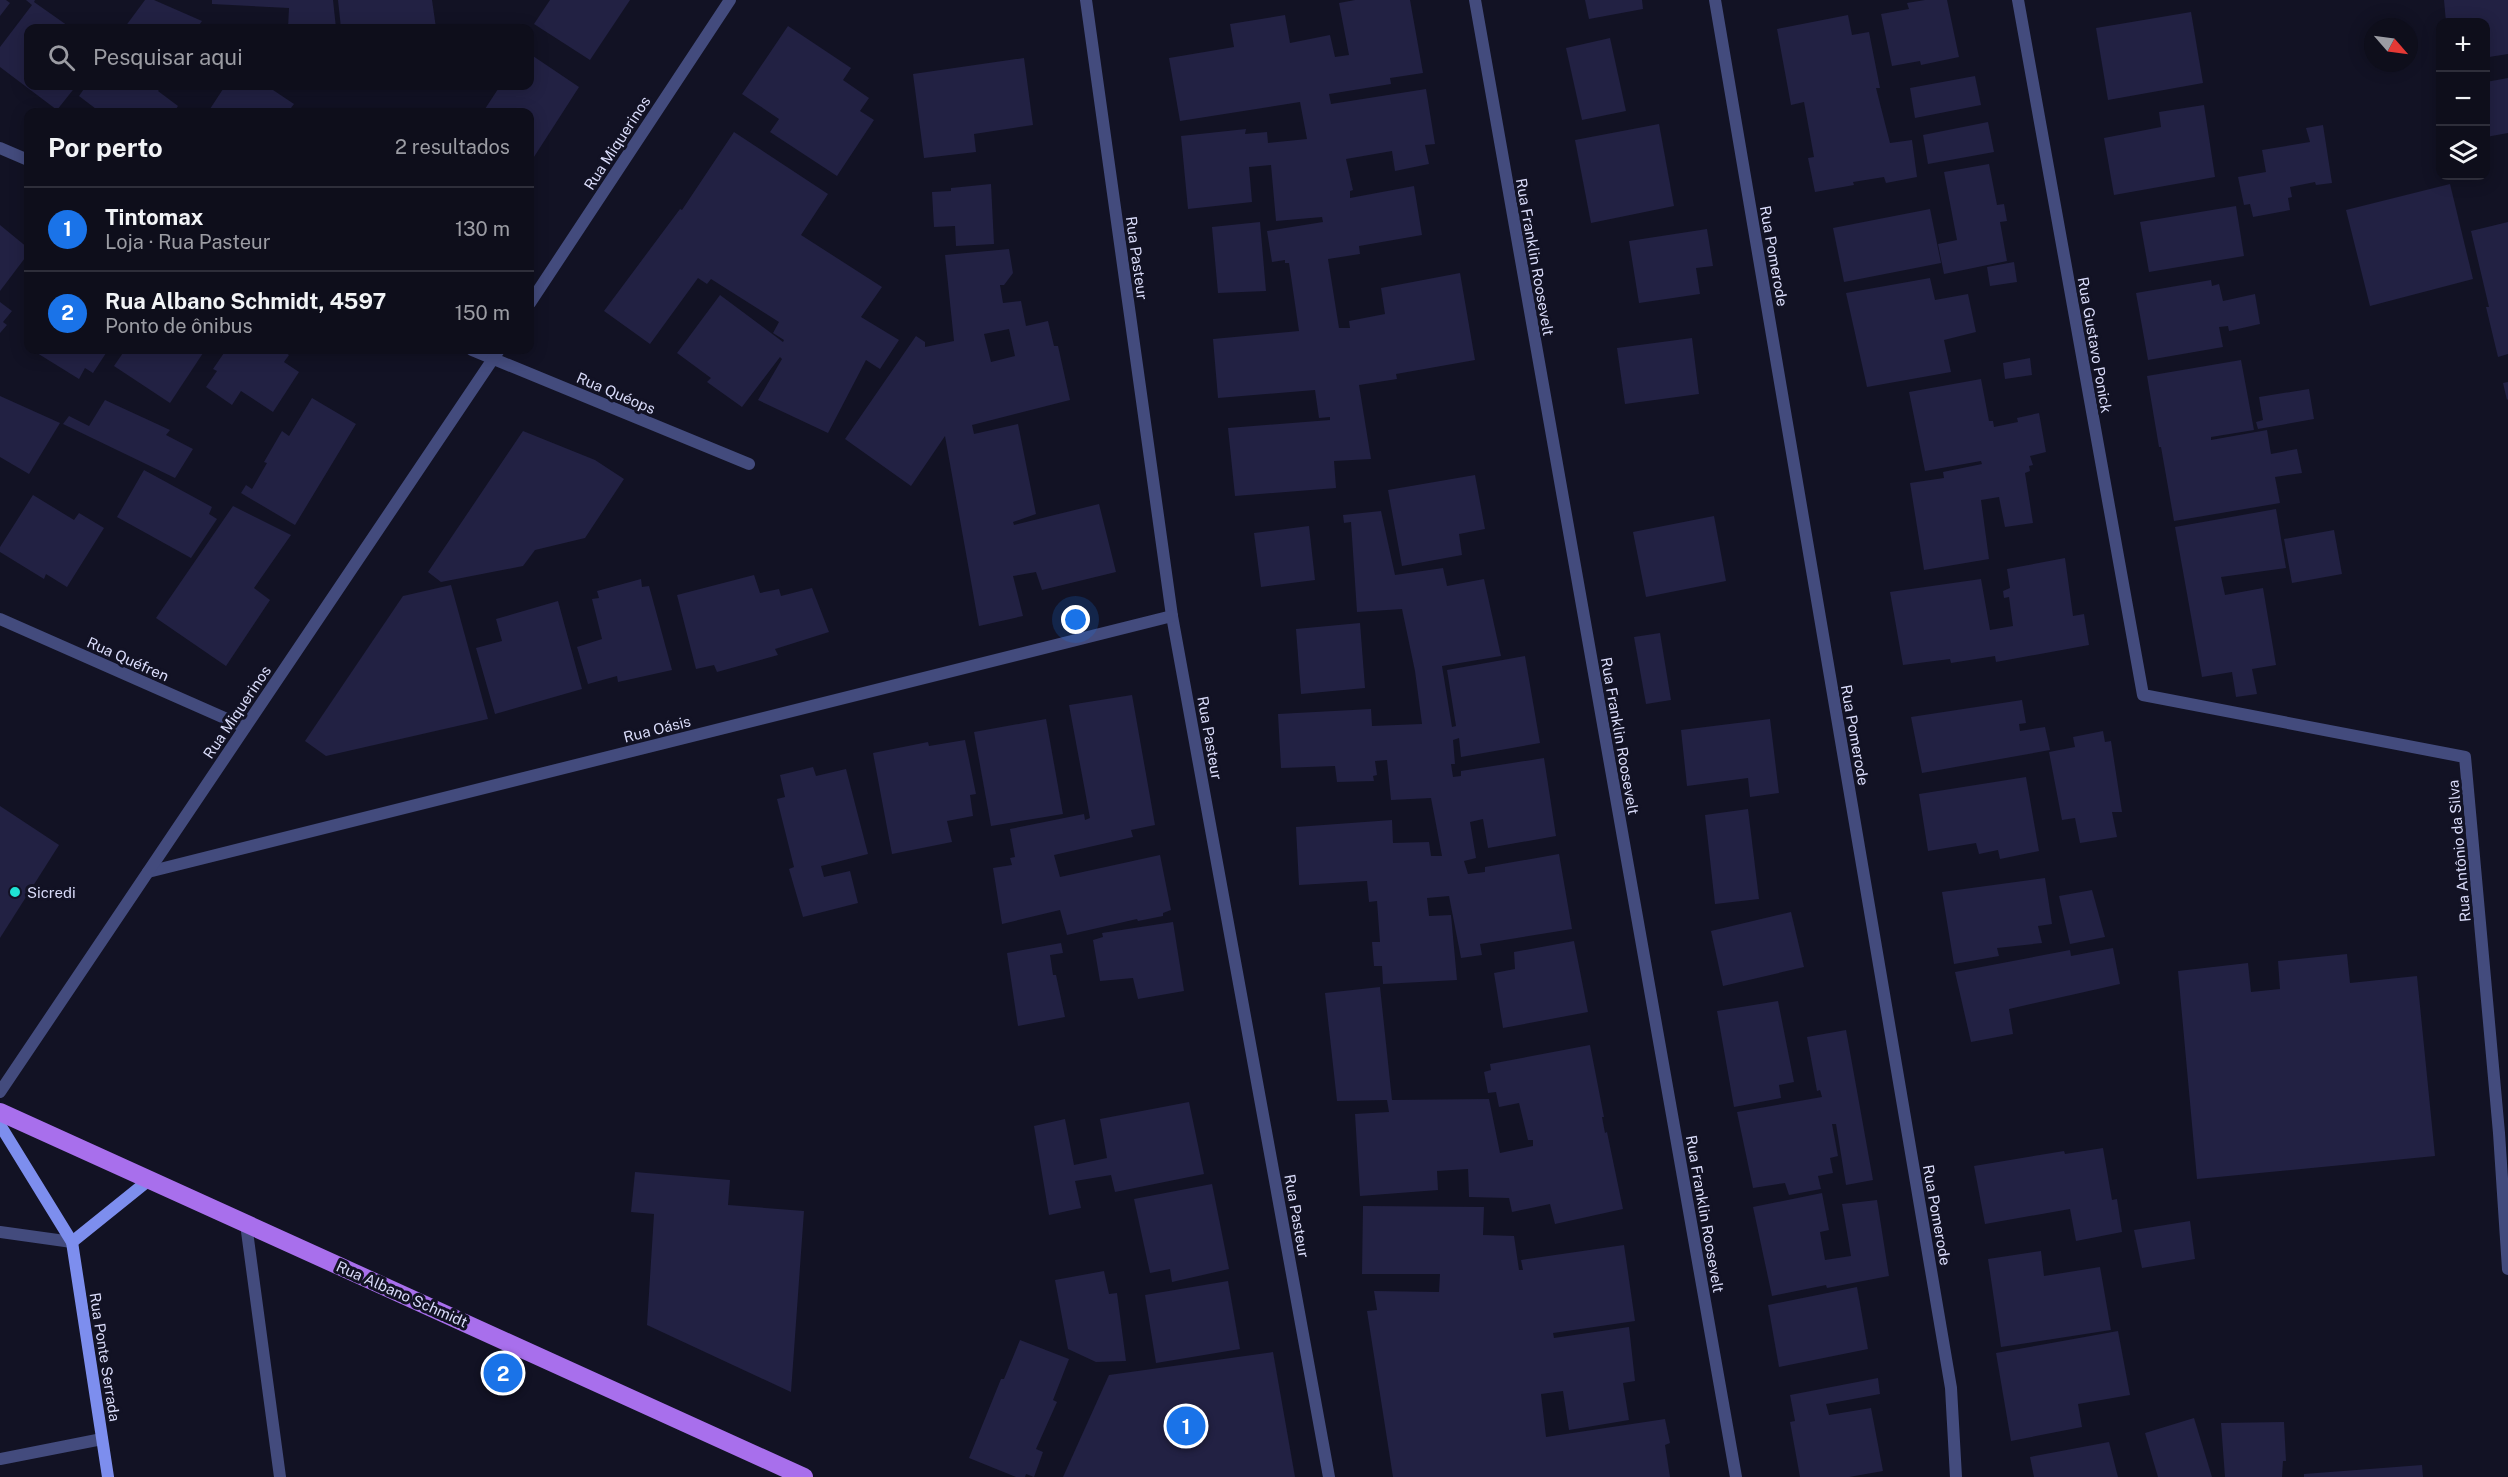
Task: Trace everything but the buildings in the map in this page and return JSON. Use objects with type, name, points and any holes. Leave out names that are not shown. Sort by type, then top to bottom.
[{"type":"main road","name":"Rua Albano Schmidt","points":[[0,1112],[804,1477]]},
{"type":"street","name":"Rua Miquerinos","points":[[534,297],[730,0]]},
{"type":"street","name":"Rua Pasteur","points":[[1086,0],[1172,616],[1329,1477]]},
{"type":"street","name":"Rua Franklin Roosevelt","points":[[1475,0],[1736,1477]]},
{"type":"street","name":"Rua Pomerode","points":[[1715,0],[1951,1388],[1956,1477]]},
{"type":"street","name":"Rua Gustavo Ponick","points":[[2018,0],[2143,695]]},
{"type":"street","points":[[0,148],[24,158]]},
{"type":"street","name":"Rua Miquerinos","points":[[0,1092],[496,354]]},
{"type":"street","name":"Rua Quéops","points":[[496,354],[749,464]]},
{"type":"street","name":"Rua Oásis","points":[[148,872],[1172,616]]},
{"type":"street","name":"Rua Quéfren","points":[[0,619],[245,727]]},
{"type":"street","name":"Rua Antônio da Silva","points":[[2143,695],[2465,758],[2499,1133],[2508,1269]]},
{"type":"street","name":"Rua Ponte Serrada","points":[[0,1125],[72,1242],[108,1477]]},
{"type":"street","points":[[0,1232],[72,1242],[149,1180]]},
{"type":"street","points":[[246,1224],[280,1477]]},
{"type":"street","points":[[0,1459],[102,1439]]},
{"type":"place","name":"Sicredi","points":[[15,892]]},
{"type":"place","name":"Rua Albano Schmidt, 4597","points":[[503,1373]]},
{"type":"place","name":"Tintomax","points":[[1186,1426]]}]
